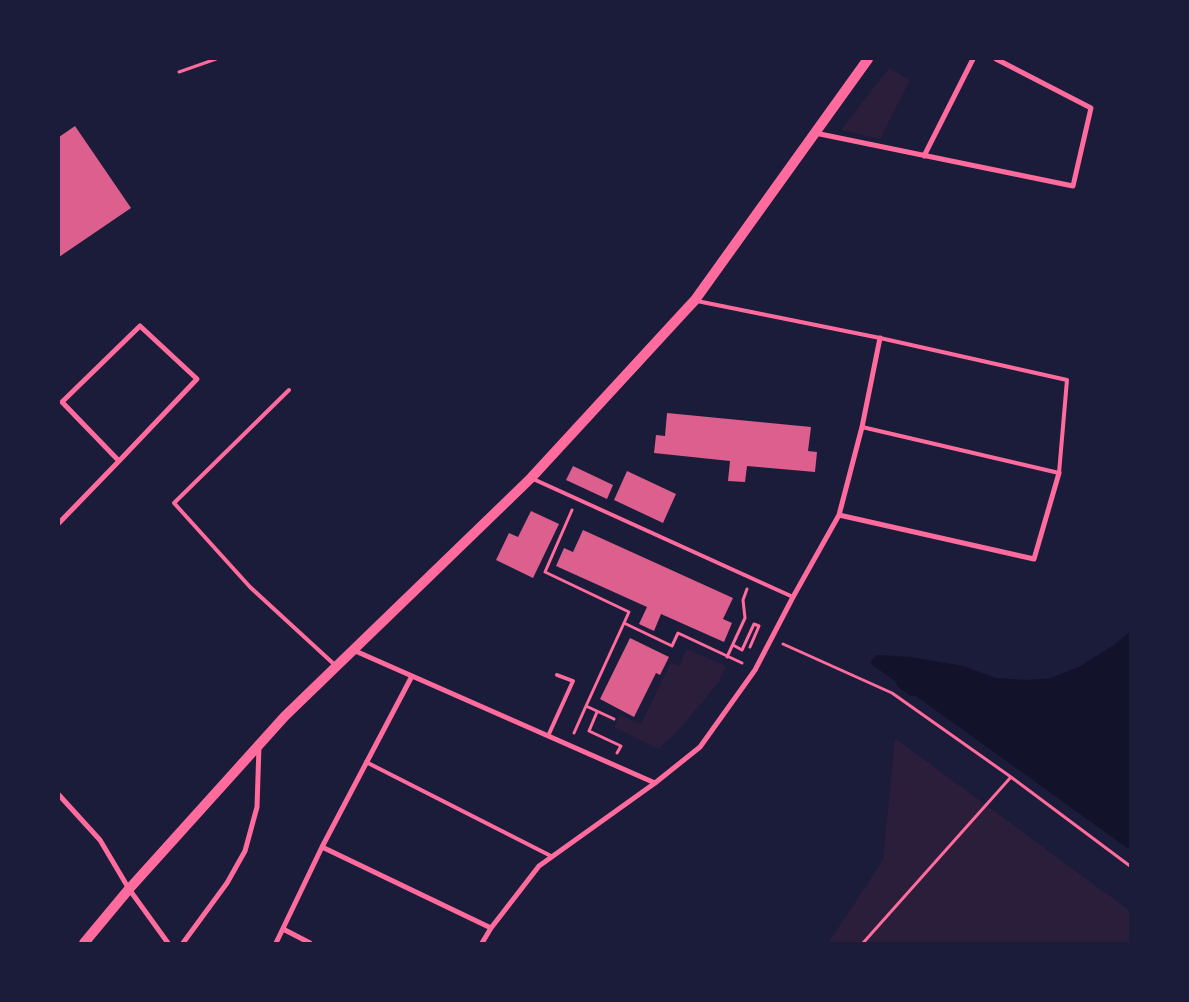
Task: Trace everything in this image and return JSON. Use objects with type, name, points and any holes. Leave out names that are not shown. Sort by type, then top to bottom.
[{"type":"main road","points":[[84,943],[129,889],[285,716],[531,478],[694,300],[868,59]]},
{"type":"street","points":[[924,156],[973,59]]},
{"type":"street","points":[[815,133],[1073,186],[1091,108],[996,59]]},
{"type":"street","points":[[59,523],[197,379],[140,326],[62,402],[119,460]]},
{"type":"street","points":[[482,943],[491,928],[539,866],[655,783],[700,747],[756,670],[793,597],[839,515],[862,427],[880,338]]},
{"type":"street","points":[[839,515],[1034,559],[1060,473]]},
{"type":"street","points":[[353,650],[655,783]]},
{"type":"street","points":[[276,943],[322,846],[412,676]]},
{"type":"street","points":[[183,943],[227,883],[245,851],[257,807],[259,745]]},
{"type":"street","points":[[59,795],[100,840],[129,889],[168,943]]},
{"type":"street","points":[[322,846],[491,928]]},
{"type":"street","points":[[283,929],[310,943]]},
{"type":"lane","points":[[694,300],[880,338],[1068,380],[1060,473],[862,427]]},
{"type":"lane","points":[[289,390],[174,503],[250,587],[336,666]]},
{"type":"lane","points":[[531,478],[793,597]]},
{"type":"lane","points":[[548,736],[573,681],[557,674]]},
{"type":"lane","points":[[366,762],[551,856]]},
{"type":"path","points":[[179,72],[216,59]]},
{"type":"path","points":[[576,500],[545,572],[629,612],[574,731],[582,737]]},
{"type":"path","points":[[727,656],[745,618],[743,600],[751,579]]},
{"type":"path","points":[[624,623],[672,646],[678,633],[756,670]]},
{"type":"path","points":[[733,645],[742,650],[754,624],[760,626],[749,648]]},
{"type":"path","points":[[771,639],[892,693],[1011,777],[1130,866]]},
{"type":"path","points":[[742,663],[746,656]]},
{"type":"path","points":[[586,706],[614,719]]},
{"type":"path","points":[[598,712],[589,731],[621,746],[617,753],[608,749]]},
{"type":"path","points":[[864,943],[1011,777]]},
{"type":"shaded area","points":[[889,68],[910,80],[880,139],[841,130]]},
{"type":"shaded area","points":[[1130,632],[1130,850],[916,696],[911,696],[898,687],[895,681],[871,664],[877,655],[911,657],[963,666],[996,678],[1027,680],[1051,678],[1079,667],[1114,645]]},
{"type":"shaded area","points":[[687,649],[726,666],[719,682],[678,731],[658,749],[614,727],[620,715],[641,724],[671,662],[679,666]]},
{"type":"shaded area","points":[[895,738],[1130,911],[1130,943],[828,943],[883,860]]},
{"type":"building","points":[[75,126],[131,208],[59,257],[59,137]]},
{"type":"building","points":[[667,413],[811,427],[808,451],[817,452],[815,472],[747,466],[745,482],[728,481],[730,461],[654,453],[656,435],[665,436]]},
{"type":"building","points":[[573,466],[613,485],[607,499],[566,480]]},
{"type":"building","points":[[627,471],[676,494],[663,523],[614,500]]},
{"type":"building","points":[[531,511],[559,524],[533,578],[496,560],[509,533],[518,537]]},
{"type":"building","points":[[583,530],[733,598],[723,619],[732,623],[724,642],[661,614],[654,631],[639,624],[647,607],[556,566],[564,548],[573,552]]},
{"type":"building","points":[[630,638],[669,657],[660,675],[656,673],[634,717],[600,699]]}]
